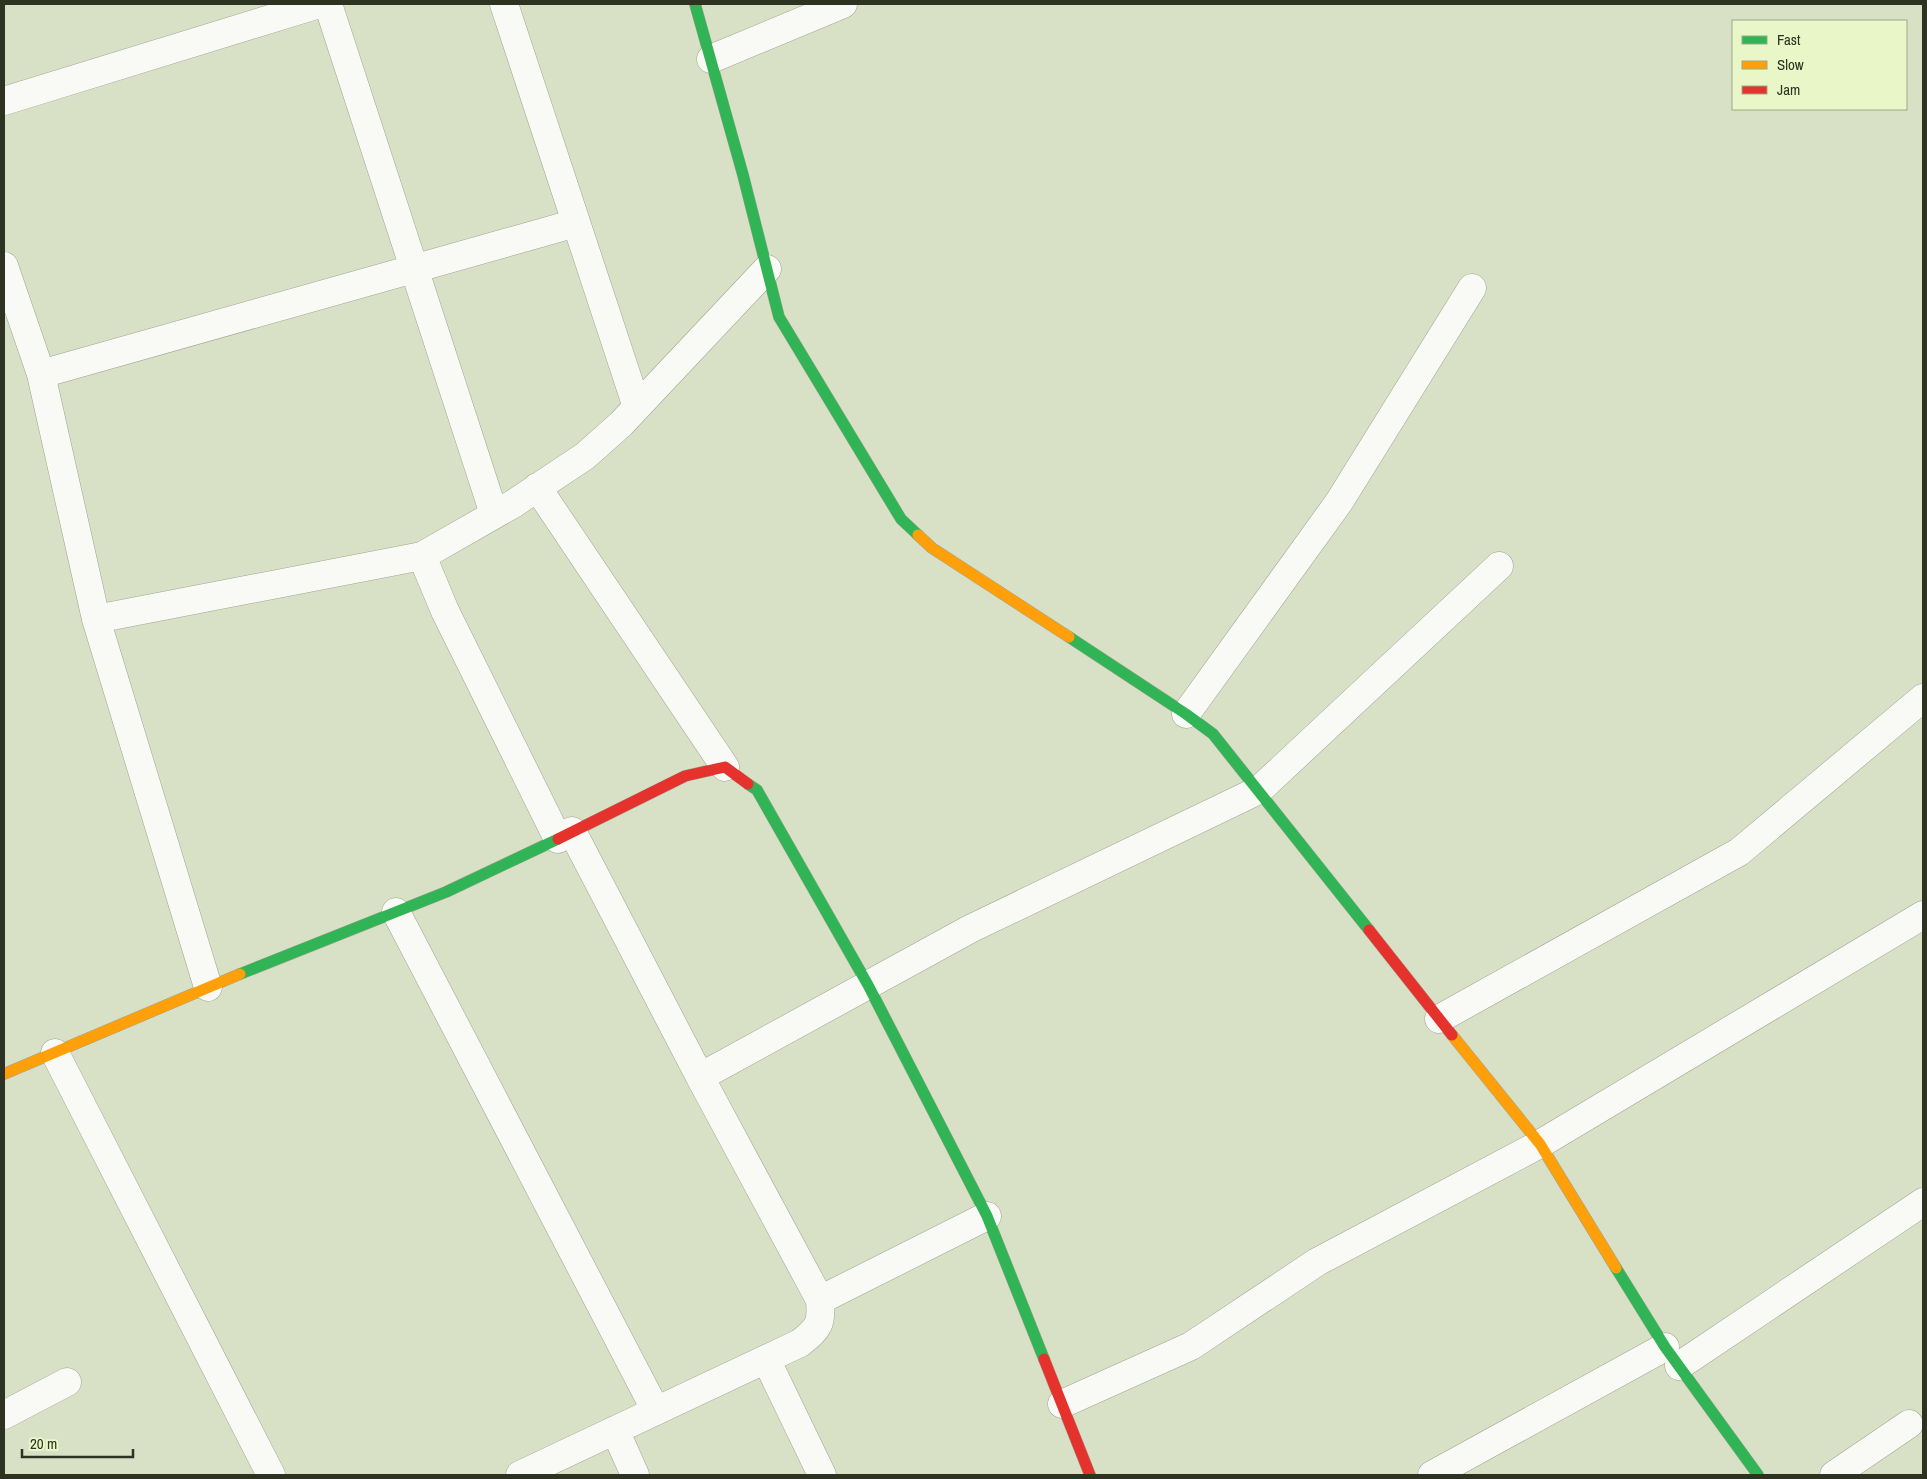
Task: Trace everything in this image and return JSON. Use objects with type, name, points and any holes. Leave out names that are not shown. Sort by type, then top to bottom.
[{"type":"street","points":[[4,101],[318,4]]},
{"type":"street","points":[[328,4],[494,514]]},
{"type":"street","points":[[504,4],[636,407]]},
{"type":"street","points":[[696,4],[743,175],[779,317],[901,519],[932,548],[1186,714],[1213,734],[1540,1144],[1672,1357],[1758,1475]]},
{"type":"street","points":[[711,59],[843,4]]},
{"type":"street","points":[[41,374],[576,224]]},
{"type":"street","points":[[4,266],[41,374],[96,619],[208,987]]},
{"type":"street","points":[[96,619],[422,556],[494,514],[585,456],[636,407],[766,269]]},
{"type":"street","points":[[1186,714],[1339,502],[1472,288]]},
{"type":"street","points":[[538,487],[725,767],[757,790],[868,985],[987,1216],[1090,1475]]},
{"type":"street","points":[[422,556],[445,611],[565,835],[700,1077],[820,1300],[822,1318],[812,1334],[800,1343],[520,1475]]},
{"type":"street","points":[[700,1077],[970,929],[1259,790],[1499,566]]},
{"type":"street","points":[[1439,1019],[1739,852],[1923,698]]},
{"type":"street","points":[[4,1074],[208,987],[455,888],[685,776],[725,767]]},
{"type":"street","points":[[396,912],[656,1411]]},
{"type":"street","points":[[1062,1404],[1191,1346],[1317,1262],[1540,1144],[1923,915]]},
{"type":"street","points":[[55,1053],[270,1475]]},
{"type":"street","points":[[1432,1475],[1672,1357],[1923,1202]]},
{"type":"street","points":[[820,1300],[987,1216]]},
{"type":"street","points":[[766,1359],[822,1475]]},
{"type":"street","points":[[4,1415],[67,1382]]},
{"type":"street","points":[[1834,1475],[1909,1424]]},
{"type":"street","points":[[614,1430],[635,1475]]},
{"type":"traffic: fast","points":[[695,4],[743,175],[779,317],[901,519],[918,535]]},
{"type":"traffic: fast","points":[[1069,637],[1186,714],[1213,734],[1369,930]]},
{"type":"traffic: fast","points":[[748,784],[757,790],[868,985],[987,1216],[1044,1359]]},
{"type":"traffic: fast","points":[[240,974],[446,892],[558,839]]},
{"type":"traffic: fast","points":[[1616,1268],[1665,1347],[1758,1475]]},
{"type":"traffic: slow","points":[[918,535],[932,548],[1069,637]]},
{"type":"traffic: slow","points":[[4,1074],[240,974]]},
{"type":"traffic: slow","points":[[1452,1035],[1540,1144],[1616,1268]]},
{"type":"traffic: jam","points":[[558,839],[685,776],[725,767],[748,784]]},
{"type":"traffic: jam","points":[[1369,930],[1452,1035]]},
{"type":"traffic: jam","points":[[1044,1359],[1090,1475]]}]
